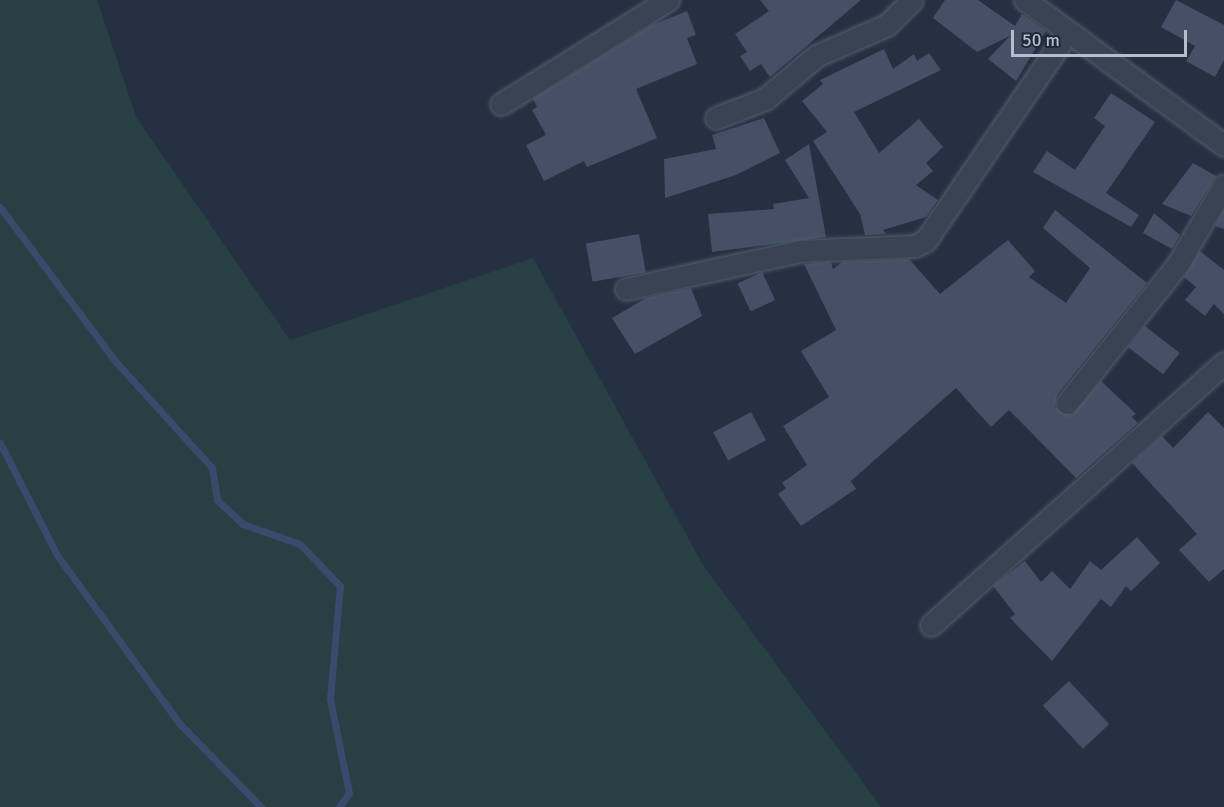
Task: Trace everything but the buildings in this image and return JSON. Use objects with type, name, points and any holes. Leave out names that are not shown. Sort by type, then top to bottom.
[{"type":"street","points":[[501,104],[668,0]]},
{"type":"street","points":[[716,118],[765,99],[816,56],[887,25],[912,0]]},
{"type":"street","points":[[1025,0],[1067,33],[1224,145]]},
{"type":"street","points":[[626,289],[800,251],[915,246],[927,240],[1067,33]]},
{"type":"street","points":[[1067,403],[1172,273],[1224,184]]},
{"type":"street","points":[[931,625],[1224,363]]},
{"type":"green space","points":[[0,0],[97,0],[136,117],[290,340],[533,258],[703,565],[881,807],[0,807]]},
{"type":"waterway","points":[[0,207],[116,362],[212,468],[217,500],[243,524],[300,544],[340,586],[330,699],[349,793],[339,807]]},
{"type":"waterway","points":[[0,443],[57,555],[180,724],[261,807]]}]
